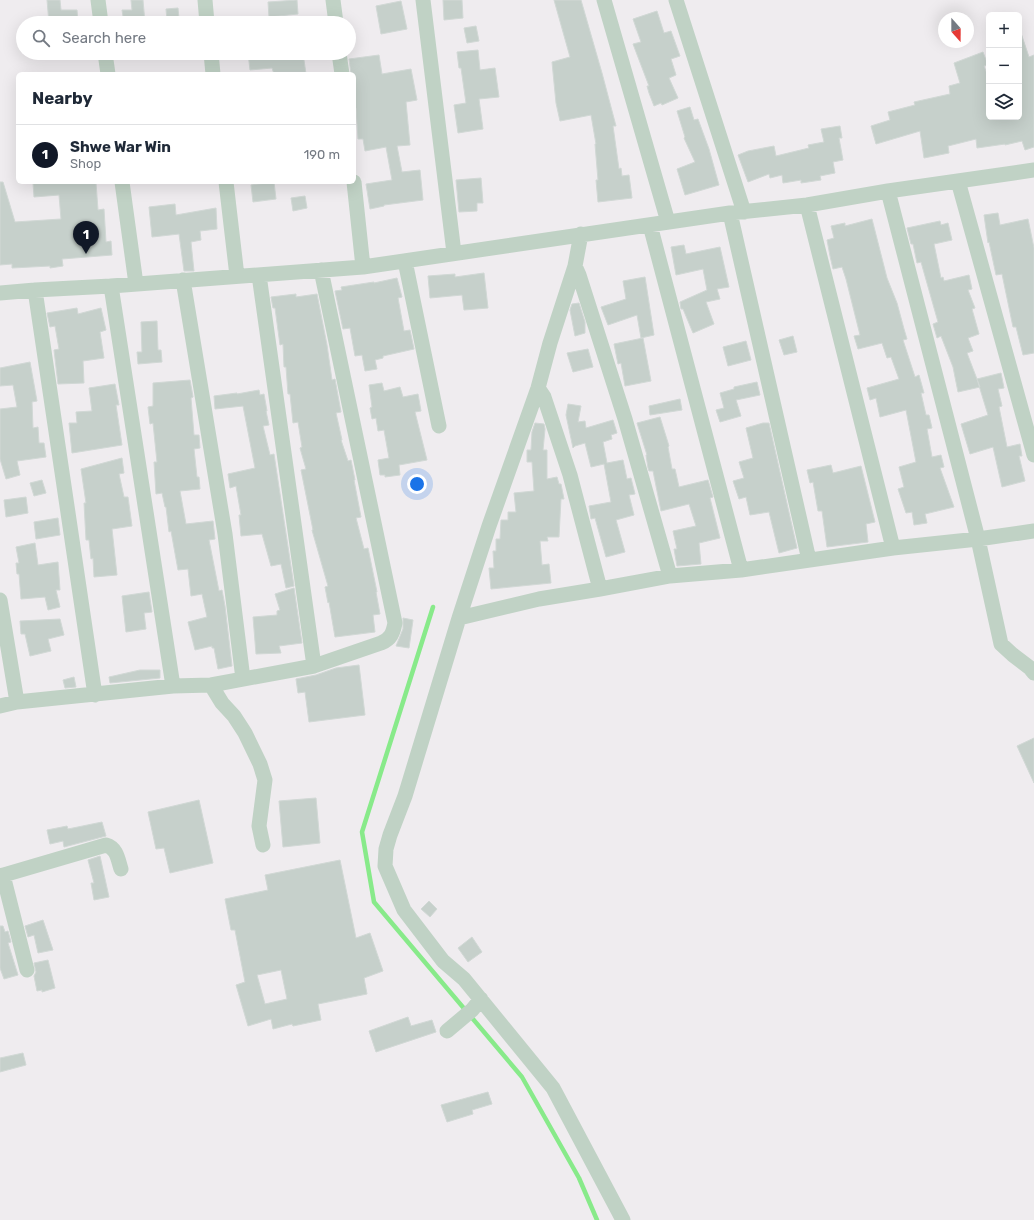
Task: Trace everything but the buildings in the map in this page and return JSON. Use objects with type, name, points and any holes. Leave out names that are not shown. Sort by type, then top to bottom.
[{"type":"street","points":[[98,0],[100,16]]},
{"type":"street","points":[[205,0],[207,16]]},
{"type":"street","points":[[333,0],[335,16]]},
{"type":"street","points":[[423,0],[454,253]]},
{"type":"street","points":[[604,0],[668,222]]},
{"type":"street","points":[[676,0],[737,212],[809,560]]},
{"type":"street","points":[[106,60],[108,72]]},
{"type":"street","points":[[212,60],[213,72]]},
{"type":"street","points":[[340,60],[342,72]]},
{"type":"street","points":[[0,293],[363,267],[737,212],[807,205],[888,191],[1034,170]]},
{"type":"street","points":[[958,181],[1034,455]]},
{"type":"street","points":[[122,184],[136,284]]},
{"type":"street","points":[[226,184],[237,276]]},
{"type":"street","points":[[354,184],[363,267]]},
{"type":"street","points":[[888,191],[978,539],[1001,644],[1034,673]]},
{"type":"street","points":[[807,205],[893,548]]},
{"type":"street","points":[[650,225],[741,570]]},
{"type":"street","points":[[581,234],[574,266],[550,343],[538,388],[489,526],[459,618],[405,796],[390,835],[386,849],[385,866],[404,910],[443,961],[464,979],[472,1008],[553,1088],[623,1220]]},
{"type":"street","points":[[405,261],[439,426]]},
{"type":"street","points":[[574,266],[581,282],[625,419],[670,576]]},
{"type":"street","points":[[0,706],[17,702],[173,686],[212,685],[314,666],[387,640],[392,634],[395,623],[321,270]]},
{"type":"street","points":[[259,275],[314,666]]},
{"type":"street","points":[[183,280],[225,534],[243,679]]},
{"type":"street","points":[[111,286],[173,686]]},
{"type":"street","points":[[35,290],[95,695]]},
{"type":"street","points":[[538,388],[544,397],[570,475],[600,589]]},
{"type":"street","points":[[459,618],[539,599],[670,576],[741,570],[893,548],[978,539],[1034,531]]},
{"type":"street","points":[[0,600],[17,702]]},
{"type":"street","points":[[212,685],[222,703],[234,716],[245,733],[260,764],[265,780],[259,826],[263,845]]},
{"type":"street","points":[[27,970],[1,876],[106,845],[111,846],[114,850],[121,869]]},
{"type":"street","points":[[447,1031],[472,1008]]},
{"type":"waterway","points":[[433,607],[362,832],[374,902],[522,1077],[579,1178],[597,1220]]},
{"type":"place","name":"Shwe War Win","points":[[86,254]]}]
